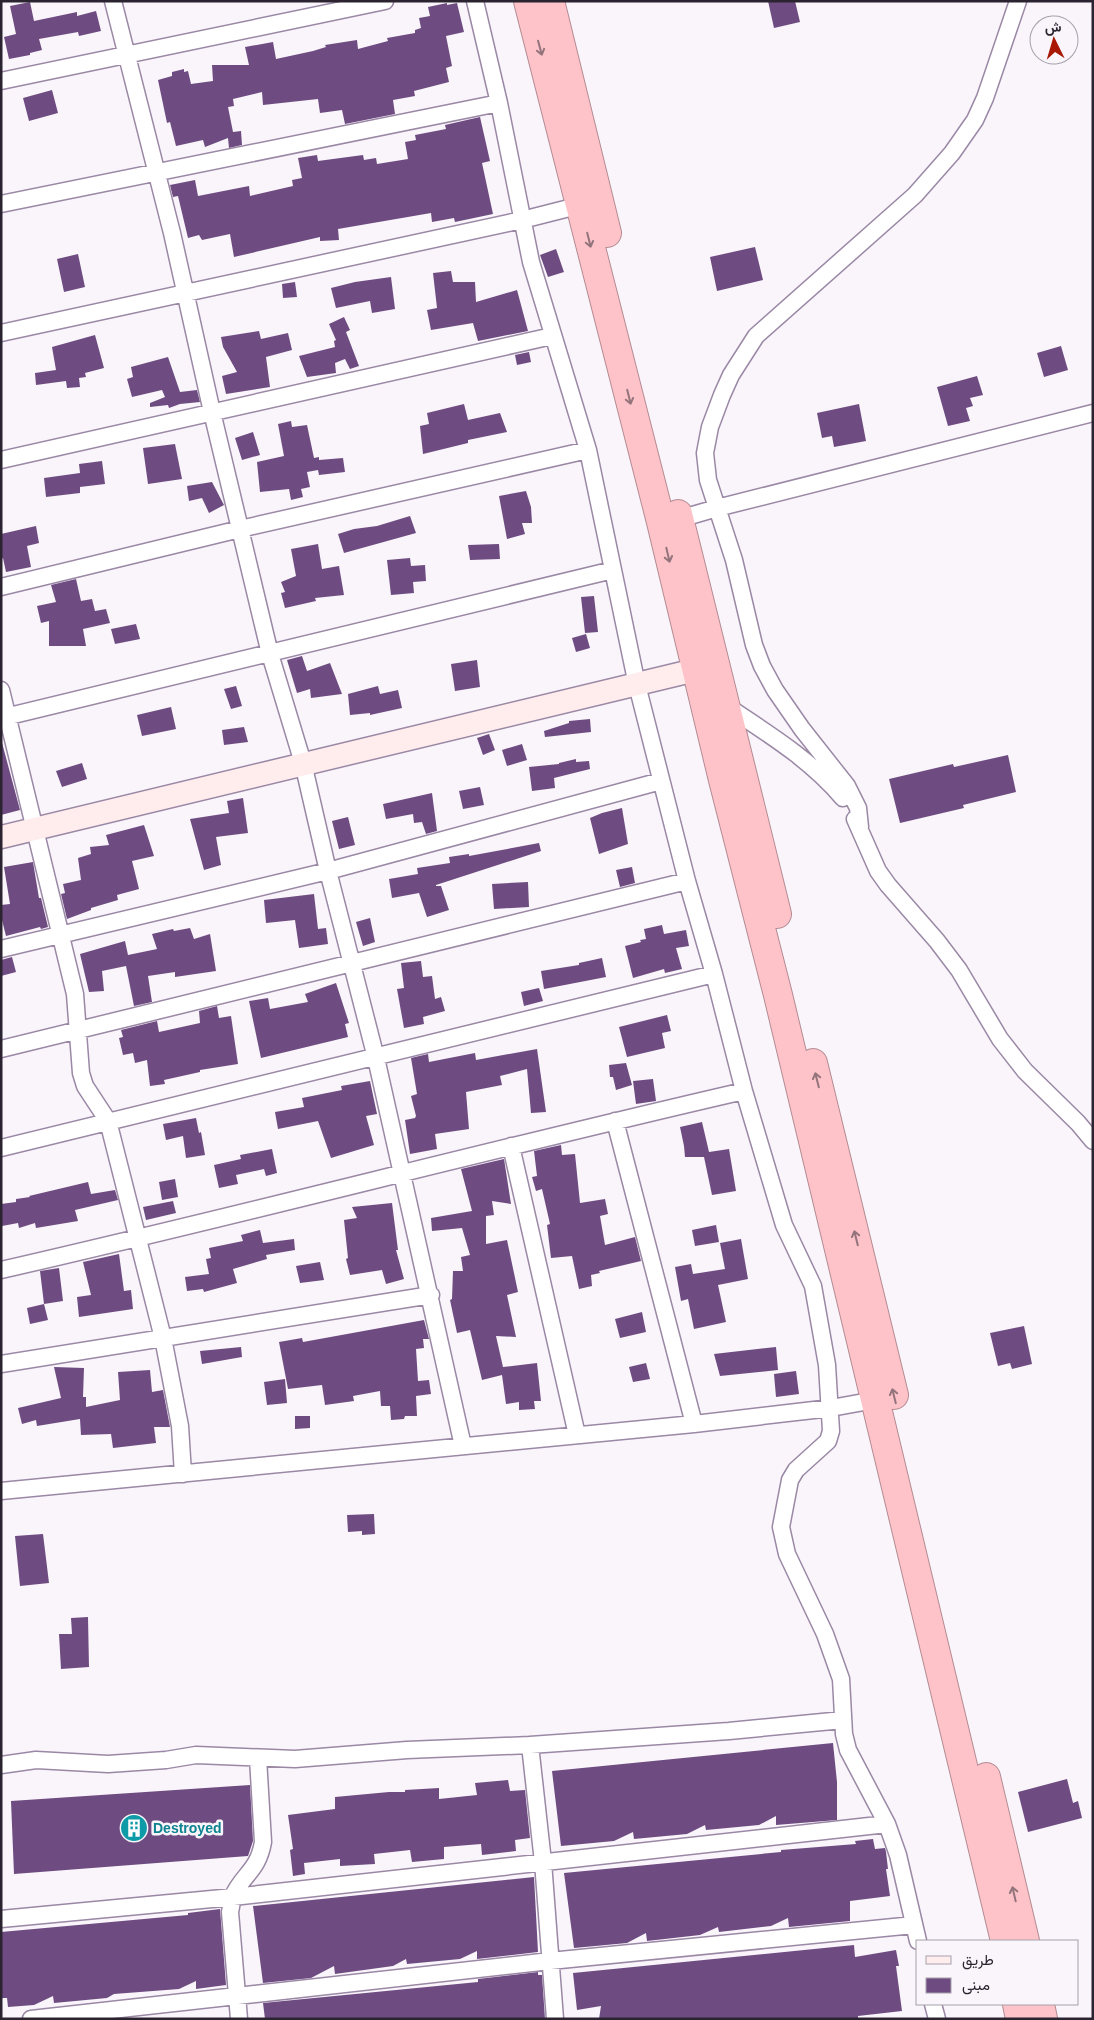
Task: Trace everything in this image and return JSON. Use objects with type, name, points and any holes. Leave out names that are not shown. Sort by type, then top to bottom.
[{"type":"highway","points":[[528,1],[706,668],[725,705],[1025,1940]]},
{"type":"highway","points":[[550,1],[629,325],[679,519],[706,668],[778,996],[1005,1940]]},
{"type":"highway","points":[[1017,2005],[1020,2019]]},
{"type":"highway","points":[[1040,2005],[1043,2019]]},
{"type":"street","points":[[113,1],[186,292],[212,412],[270,654],[303,763],[328,871],[376,1058],[464,1446]]},
{"type":"street","points":[[1,80],[385,1]]},
{"type":"street","points":[[31,2019],[550,1961],[916,1933],[898,1854],[886,1824],[848,1750],[843,1720],[841,1679],[825,1634],[787,1554],[781,1527],[790,1480],[796,1470],[828,1441],[831,1431],[827,1365],[813,1286],[784,1225],[744,1091],[714,974],[687,880],[637,685],[588,450],[531,262],[499,103],[475,1]]},
{"type":"street","points":[[860,827],[858,808],[847,786],[790,712],[762,666],[754,645],[734,560],[708,480],[705,453],[710,426],[731,374],[756,336],[915,195],[952,153],[975,120],[985,98],[1018,1]]},
{"type":"street","points":[[1,204],[499,103]]},
{"type":"street","points":[[1,332],[522,220],[581,204]]},
{"type":"street","points":[[1,460],[552,336]]},
{"type":"street","points":[[679,519],[1093,413]]},
{"type":"street","points":[[1,587],[240,529],[588,450]]},
{"type":"street","points":[[4,717],[613,570]]},
{"type":"street","points":[[1,837],[303,763],[706,668]]},
{"type":"street","points":[[1,690],[4,717],[35,830],[75,994],[78,1030],[77,1044],[81,1073],[86,1086],[108,1121],[163,1338],[180,1426],[183,1474]]},
{"type":"street","points":[[725,705],[808,762],[846,801],[860,827],[878,871],[888,885],[937,941],[959,970],[1000,1039],[1025,1071],[1078,1123],[1093,1141]]},
{"type":"street","points":[[1,949],[328,871],[661,781]]},
{"type":"street","points":[[1,1049],[687,880]]},
{"type":"street","points":[[1,1148],[714,974]]},
{"type":"street","points":[[1,1270],[137,1239],[511,1146],[744,1091]]},
{"type":"street","points":[[615,1121],[694,1424]]},
{"type":"street","points":[[511,1146],[577,1435]]},
{"type":"street","points":[[1,1364],[431,1295]]},
{"type":"street","points":[[1,1491],[694,1424],[831,1408],[876,1400]]},
{"type":"street","points":[[1,1765],[36,1760],[108,1764],[166,1760],[196,1755],[295,1759],[407,1750],[530,1745],[729,1731],[843,1720]]},
{"type":"street","points":[[530,1745],[543,1862],[555,2019]]},
{"type":"street","points":[[239,2019],[230,1924],[233,1897],[255,1867],[261,1855],[263,1842],[258,1758]]},
{"type":"street","points":[[1,1919],[233,1897],[886,1824]]},
{"type":"street","points":[[934,2005],[937,2019]]},
{"type":"building","points":[[768,1],[795,1],[800,22],[774,28]]},
{"type":"building","points":[[30,2],[34,21],[77,12],[77,16],[96,11],[101,31],[79,36],[78,32],[39,39],[42,50],[30,53],[30,55],[9,59],[4,37],[16,34],[10,6]]},
{"type":"building","points":[[447,3],[447,5],[457,3],[464,32],[446,36],[452,66],[446,68],[449,82],[414,91],[415,96],[393,100],[395,114],[345,124],[342,110],[320,113],[318,99],[263,105],[262,92],[233,99],[234,106],[228,107],[233,132],[241,131],[242,145],[229,148],[228,138],[205,147],[203,140],[176,146],[170,122],[167,123],[158,80],[172,76],[172,72],[184,69],[184,72],[188,71],[191,84],[213,81],[212,65],[249,65],[245,47],[273,42],[276,59],[313,51],[326,47],[325,45],[357,40],[358,49],[388,41],[387,38],[415,33],[415,30],[421,28],[419,18],[430,16],[428,7]]},
{"type":"building","points":[[52,90],[58,113],[29,121],[23,98]]},
{"type":"building","points":[[480,117],[490,161],[482,163],[493,214],[455,222],[454,218],[432,222],[431,213],[338,229],[339,240],[320,241],[320,237],[234,257],[230,234],[202,240],[199,235],[188,238],[178,196],[173,197],[170,185],[195,180],[198,196],[249,186],[250,196],[293,186],[292,180],[302,178],[298,158],[317,155],[318,161],[363,155],[364,160],[376,158],[377,164],[408,159],[405,142],[416,140],[415,135],[446,129],[445,125]]},
{"type":"building","points":[[755,247],[763,280],[717,291],[710,257]]},
{"type":"building","points":[[556,249],[564,272],[548,277],[540,255]]},
{"type":"building","points":[[78,254],[85,287],[64,292],[57,259]]},
{"type":"building","points":[[451,271],[453,282],[475,282],[476,302],[517,290],[528,331],[478,341],[473,323],[431,330],[427,310],[437,308],[433,273]]},
{"type":"building","points":[[391,277],[395,309],[372,313],[370,301],[336,308],[331,288],[355,282]]},
{"type":"building","points":[[295,282],[297,297],[283,298],[282,284]]},
{"type":"building","points":[[344,317],[350,330],[346,332],[359,366],[350,369],[345,359],[335,363],[336,373],[307,377],[299,356],[335,347],[334,341],[336,340],[329,324]]},
{"type":"building","points":[[259,331],[261,339],[288,333],[292,350],[266,357],[270,387],[226,394],[222,376],[237,372],[223,347],[221,337]]},
{"type":"building","points":[[95,335],[104,368],[85,373],[86,377],[79,378],[80,387],[67,388],[66,381],[36,385],[35,373],[56,370],[52,347]]},
{"type":"building","points":[[1061,346],[1068,370],[1044,377],[1037,353]]},
{"type":"building","points":[[529,352],[531,362],[517,365],[515,355]]},
{"type":"building","points":[[168,357],[180,392],[197,390],[200,402],[180,404],[169,408],[168,405],[150,407],[150,403],[165,397],[162,390],[132,397],[127,379],[133,377],[131,367]]},
{"type":"building","points":[[977,376],[983,395],[970,398],[973,406],[966,408],[970,421],[948,426],[937,387]]},
{"type":"building","points":[[464,404],[468,420],[500,413],[507,432],[468,440],[468,443],[423,454],[420,426],[429,424],[427,413]]},
{"type":"building","points":[[859,404],[866,441],[834,447],[832,436],[822,438],[817,413]]},
{"type":"building","points":[[291,421],[292,427],[307,425],[314,458],[319,457],[319,460],[343,458],[345,472],[319,475],[318,470],[307,472],[310,487],[301,489],[303,497],[291,500],[289,489],[260,492],[257,462],[284,456],[278,424]]},
{"type":"building","points":[[253,432],[260,455],[242,460],[235,438]]},
{"type":"building","points":[[175,444],[182,479],[148,484],[143,448]]},
{"type":"building","points":[[102,461],[105,484],[80,487],[80,493],[46,497],[44,478],[80,473],[79,464]]},
{"type":"building","points":[[212,482],[224,505],[209,513],[202,498],[189,501],[187,486]]},
{"type":"building","points":[[526,491],[531,507],[532,523],[522,523],[525,534],[507,539],[499,496]]},
{"type":"building","points":[[410,516],[416,533],[344,553],[338,534],[354,529],[377,526]]},
{"type":"building","points":[[36,526],[39,543],[27,546],[31,567],[6,572],[3,558],[1,559],[1,534]]},
{"type":"building","points":[[318,544],[322,569],[339,566],[344,595],[315,598],[316,601],[285,608],[281,593],[285,592],[281,582],[296,576],[291,549]]},
{"type":"building","points":[[499,544],[500,559],[470,560],[468,545]]},
{"type":"building","points":[[410,558],[411,566],[425,565],[426,581],[413,582],[414,593],[391,595],[387,560]]},
{"type":"building","points":[[76,579],[81,601],[92,599],[95,611],[106,609],[110,623],[83,629],[86,646],[49,646],[49,621],[41,623],[37,606],[56,602],[51,585]]},
{"type":"building","points":[[594,596],[598,632],[585,633],[581,597]]},
{"type":"building","points":[[136,624],[140,639],[115,644],[111,629]]},
{"type":"building","points":[[586,634],[590,648],[576,652],[572,638]]},
{"type":"building","points":[[302,656],[307,671],[330,663],[342,694],[311,698],[310,689],[297,693],[287,660]]},
{"type":"building","points":[[477,660],[480,687],[455,691],[451,664]]},
{"type":"building","points":[[236,686],[242,706],[231,709],[224,689]]},
{"type":"building","points":[[378,686],[380,694],[398,690],[402,708],[370,715],[370,713],[350,715],[348,694]]},
{"type":"building","points":[[171,707],[176,729],[142,736],[137,715]]},
{"type":"building","points":[[590,719],[591,732],[545,737],[544,731],[569,723],[569,721]]},
{"type":"building","points":[[244,727],[248,742],[224,745],[222,730]]},
{"type":"building","points":[[489,734],[495,750],[483,755],[477,738]]},
{"type":"building","points":[[1,739],[20,810],[1,815]]},
{"type":"building","points":[[522,744],[527,760],[507,766],[502,750]]},
{"type":"building","points":[[1008,755],[1016,792],[963,805],[964,808],[900,823],[889,779],[953,764],[954,767]]},
{"type":"building","points":[[576,759],[576,762],[589,761],[590,769],[554,778],[555,788],[532,791],[529,767],[559,764]]},
{"type":"building","points":[[82,763],[87,779],[62,787],[56,771]]},
{"type":"building","points":[[480,787],[484,805],[463,809],[459,791]]},
{"type":"building","points":[[432,793],[437,831],[426,834],[422,822],[414,823],[413,814],[386,819],[383,804]]},
{"type":"building","points":[[243,798],[248,833],[216,837],[221,865],[204,870],[190,819],[229,813],[227,801]]},
{"type":"building","points":[[622,808],[628,844],[599,854],[590,818]]},
{"type":"building","points":[[348,817],[355,845],[339,849],[332,821]]},
{"type":"building","points":[[144,825],[154,856],[132,861],[139,889],[117,895],[118,900],[91,908],[91,910],[67,919],[61,894],[65,893],[63,884],[81,880],[78,858],[91,854],[90,847],[109,845],[106,835]]},
{"type":"building","points":[[539,843],[541,851],[436,885],[441,886],[449,910],[427,917],[419,893],[392,898],[389,879],[418,874],[417,868],[450,863],[449,857],[469,854],[469,856]]},
{"type":"building","points":[[33,862],[39,898],[41,898],[48,927],[41,929],[40,927],[6,936],[1,916],[1,905],[10,904],[4,867]]},
{"type":"building","points":[[632,867],[635,883],[620,887],[616,870]]},
{"type":"building","points":[[528,882],[529,907],[494,909],[492,884]]},
{"type":"building","points":[[314,894],[318,929],[326,928],[328,944],[299,948],[295,920],[266,923],[264,900]]},
{"type":"building","points":[[370,918],[375,942],[363,946],[356,922]]},
{"type":"building","points":[[662,925],[664,934],[686,930],[689,946],[676,948],[682,969],[665,973],[664,969],[633,978],[625,946],[646,939],[644,929]]},
{"type":"building","points":[[190,928],[194,939],[210,934],[216,971],[175,977],[175,972],[148,976],[152,1002],[134,1006],[126,966],[102,971],[104,991],[89,992],[80,954],[125,941],[128,955],[157,949],[152,934],[173,929],[174,931]]},
{"type":"building","points":[[12,957],[16,972],[1,976],[1,960]]},
{"type":"building","points":[[602,958],[606,977],[544,989],[541,971],[579,965],[579,963]]},
{"type":"building","points":[[421,961],[423,977],[432,976],[435,999],[441,997],[445,1011],[423,1017],[424,1024],[404,1028],[397,989],[404,988],[401,963]]},
{"type":"building","points":[[336,983],[349,1023],[345,1024],[348,1037],[261,1058],[249,1001],[268,998],[270,1009],[308,1002],[305,994]]},
{"type":"building","points":[[539,988],[543,1001],[524,1006],[521,992]]},
{"type":"building","points":[[217,1006],[219,1018],[231,1016],[238,1064],[200,1070],[200,1072],[164,1080],[165,1084],[150,1086],[147,1060],[135,1063],[133,1053],[123,1055],[119,1038],[123,1037],[121,1030],[157,1021],[159,1032],[200,1023],[199,1011]]},
{"type":"building","points":[[667,1015],[671,1031],[662,1033],[665,1048],[627,1057],[619,1027]]},
{"type":"building","points":[[537,1049],[546,1112],[531,1113],[527,1069],[500,1076],[502,1085],[466,1092],[469,1129],[435,1134],[437,1149],[410,1154],[405,1120],[415,1118],[416,1116],[411,1096],[417,1094],[411,1058],[428,1054],[429,1062],[475,1053],[476,1060]]},
{"type":"building","points":[[626,1063],[632,1085],[616,1090],[613,1077],[610,1077],[609,1065]]},
{"type":"building","points":[[653,1079],[656,1101],[636,1104],[633,1081]]},
{"type":"building","points":[[370,1081],[377,1114],[366,1116],[374,1145],[331,1158],[318,1121],[278,1129],[275,1112],[304,1107],[302,1098],[342,1090],[341,1086]]},
{"type":"building","points":[[196,1118],[199,1133],[201,1132],[205,1155],[186,1158],[183,1136],[166,1140],[163,1124]]},
{"type":"building","points":[[702,1122],[709,1152],[729,1149],[736,1191],[712,1195],[704,1157],[685,1157],[680,1127]]},
{"type":"building","points":[[561,1145],[562,1155],[575,1154],[580,1203],[605,1199],[608,1214],[600,1216],[605,1245],[635,1237],[641,1261],[599,1271],[600,1273],[591,1275],[592,1286],[579,1289],[572,1256],[551,1258],[547,1225],[550,1224],[542,1189],[536,1191],[532,1177],[537,1176],[534,1151]]},
{"type":"building","points":[[272,1149],[277,1173],[266,1176],[264,1169],[236,1175],[238,1184],[219,1188],[214,1165],[241,1159],[240,1155]]},
{"type":"building","points":[[504,1159],[511,1204],[492,1201],[494,1215],[486,1216],[486,1244],[507,1240],[518,1292],[507,1295],[516,1337],[496,1336],[503,1367],[537,1363],[541,1401],[534,1401],[535,1409],[519,1410],[519,1402],[506,1404],[502,1375],[482,1380],[470,1330],[457,1333],[450,1300],[452,1299],[453,1271],[463,1271],[461,1257],[470,1255],[462,1228],[432,1231],[431,1218],[472,1211],[461,1169]]},
{"type":"building","points":[[175,1179],[178,1197],[162,1200],[159,1182]]},
{"type":"building","points":[[88,1182],[91,1194],[115,1190],[118,1200],[75,1210],[78,1221],[36,1228],[35,1223],[19,1228],[18,1223],[2,1226],[1,1204],[16,1202],[16,1199]]},
{"type":"building","points":[[173,1201],[176,1213],[146,1220],[143,1207]]},
{"type":"building","points":[[392,1203],[398,1250],[396,1250],[404,1279],[386,1284],[382,1270],[350,1275],[346,1259],[348,1258],[344,1220],[357,1218],[352,1207]]},
{"type":"building","points":[[716,1225],[719,1242],[695,1246],[692,1230]]},
{"type":"building","points":[[260,1230],[263,1243],[294,1239],[295,1250],[266,1255],[267,1259],[233,1269],[237,1283],[204,1292],[203,1289],[187,1291],[185,1277],[209,1274],[206,1259],[211,1258],[209,1248],[243,1241],[241,1235]]},
{"type":"building","points":[[741,1239],[748,1279],[718,1285],[726,1322],[694,1329],[688,1299],[681,1301],[675,1267],[691,1264],[693,1274],[725,1269],[720,1243]]},
{"type":"building","points":[[119,1254],[124,1291],[131,1290],[133,1309],[79,1317],[77,1297],[91,1295],[83,1262]]},
{"type":"building","points":[[320,1262],[324,1280],[300,1283],[296,1266]]},
{"type":"building","points":[[59,1268],[63,1301],[44,1304],[40,1271]]},
{"type":"building","points":[[44,1304],[48,1320],[30,1324],[27,1308]]},
{"type":"building","points":[[642,1312],[646,1332],[620,1338],[615,1319]]},
{"type":"building","points":[[424,1320],[429,1339],[423,1339],[424,1348],[416,1349],[418,1381],[429,1380],[431,1394],[416,1396],[417,1416],[405,1416],[404,1419],[391,1420],[390,1406],[381,1406],[380,1391],[353,1396],[354,1401],[325,1405],[322,1385],[288,1389],[279,1342],[302,1338],[303,1342]]},
{"type":"building","points":[[1024,1326],[1032,1364],[1012,1369],[1010,1363],[998,1366],[990,1333]]},
{"type":"building","points":[[241,1347],[242,1357],[202,1364],[200,1351]]},
{"type":"building","points":[[776,1347],[778,1370],[720,1376],[714,1354]]},
{"type":"building","points":[[646,1363],[650,1379],[633,1382],[629,1367]]},
{"type":"building","points":[[54,1367],[84,1368],[83,1397],[86,1397],[86,1407],[120,1400],[118,1372],[150,1370],[152,1392],[163,1390],[170,1427],[154,1427],[156,1443],[113,1448],[111,1434],[81,1435],[80,1419],[37,1426],[36,1420],[22,1424],[18,1408],[61,1398]]},
{"type":"building","points":[[796,1371],[799,1394],[776,1397],[774,1374]]},
{"type":"building","points":[[285,1379],[287,1403],[267,1405],[264,1382]]},
{"type":"building","points":[[295,1416],[310,1416],[310,1428],[295,1429]]},
{"type":"building","points":[[374,1514],[375,1534],[362,1535],[362,1531],[348,1532],[347,1515]]},
{"type":"building","points":[[43,1534],[49,1583],[20,1586],[15,1536]]},
{"type":"building","points":[[88,1617],[89,1667],[61,1669],[59,1634],[72,1634],[71,1618]]},
{"type":"building","points":[[833,1743],[837,1782],[837,1820],[776,1825],[776,1816],[759,1825],[706,1830],[705,1825],[687,1834],[634,1839],[633,1832],[614,1841],[561,1846],[552,1771]]},
{"type":"building","points":[[1067,1779],[1073,1803],[1078,1801],[1082,1818],[1028,1832],[1018,1792]]},
{"type":"building","points":[[508,1780],[510,1791],[525,1790],[530,1838],[515,1840],[516,1851],[482,1855],[481,1844],[444,1847],[444,1859],[412,1862],[410,1850],[374,1854],[375,1864],[340,1866],[340,1859],[304,1863],[305,1874],[293,1876],[290,1850],[293,1849],[288,1815],[335,1809],[335,1797],[439,1788],[439,1799],[477,1795],[475,1783]]},
{"type":"building","name":"Destroyed","points":[[250,1785],[253,1841],[248,1856],[14,1874],[11,1801]]},
{"type":"building","points":[[873,1839],[875,1849],[885,1848],[890,1896],[850,1901],[850,1921],[789,1927],[788,1918],[771,1926],[719,1932],[718,1927],[700,1935],[647,1941],[646,1933],[627,1943],[574,1948],[564,1873],[856,1844],[855,1841]]},
{"type":"building","points":[[534,1877],[538,1952],[477,1959],[477,1951],[460,1959],[407,1964],[406,1959],[393,1966],[335,1974],[334,1966],[311,1978],[263,1983],[253,1906]]},
{"type":"building","points":[[220,1909],[226,1985],[196,1989],[196,1981],[179,1989],[114,1994],[107,1998],[54,2003],[53,1996],[34,2005],[8,2007],[7,1998],[1,1998],[1,1932],[188,1915],[188,1913]]},
{"type":"building","points":[[854,1945],[855,1957],[896,1950],[899,1966],[896,1966],[902,2011],[858,2016],[858,2019],[599,2019],[601,2006],[577,2010],[573,1973]]},
{"type":"building","points":[[538,1972],[538,1975],[542,1975],[545,2019],[265,2019],[263,2003],[478,1982],[478,1979]]},
{"type":"place","name":"Destroyed","points":[[134,1828]]}]
